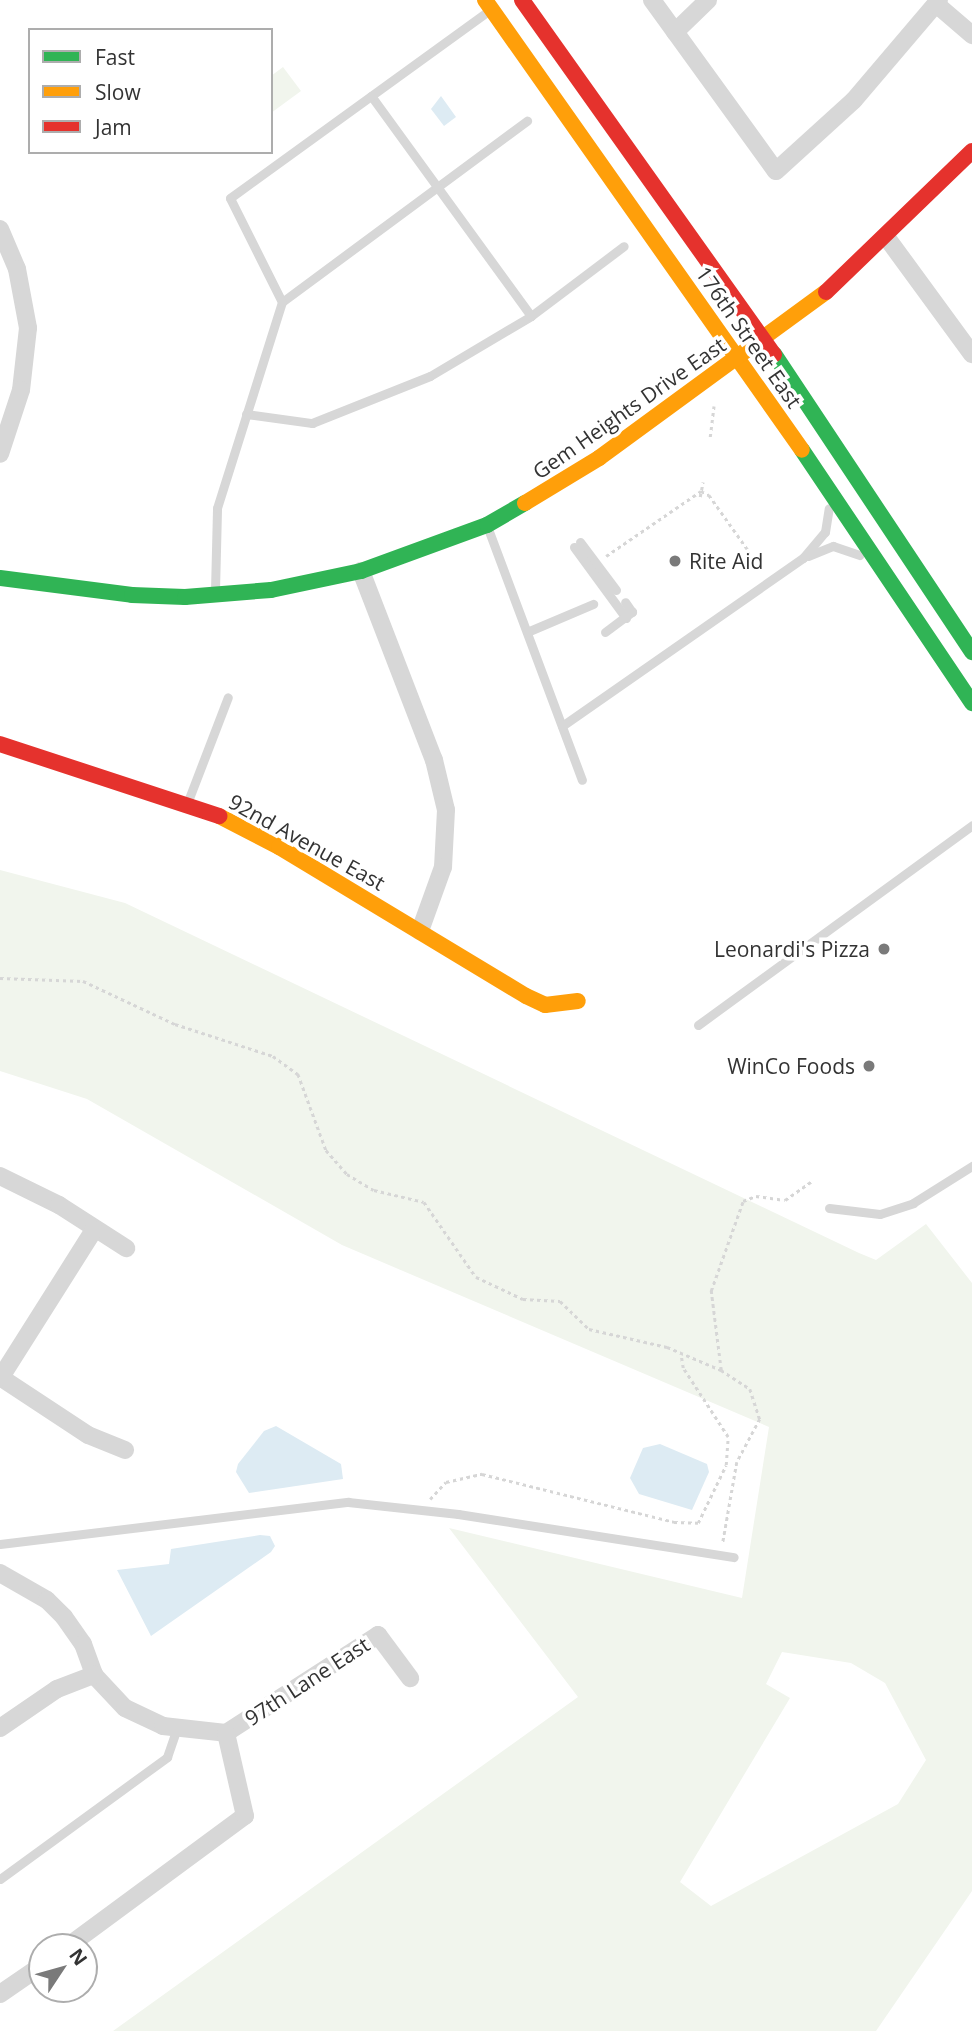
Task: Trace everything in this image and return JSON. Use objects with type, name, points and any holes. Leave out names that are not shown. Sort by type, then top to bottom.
[{"type":"street","name":"176th Street East","points":[[522,0],[764,339],[972,652]]},
{"type":"street","points":[[652,0],[776,171],[854,100],[937,2],[972,35]]},
{"type":"street","points":[[675,32],[708,0]]},
{"type":"street","name":"176th Street East","points":[[488,4],[739,357],[972,703]]},
{"type":"street","name":"Gem Heights Drive East","points":[[0,578],[132,595],[271,590],[360,571],[487,525],[599,458],[764,339],[887,238],[972,151]]},
{"type":"street","points":[[0,229],[17,269],[28,328],[21,390],[0,454]]},
{"type":"street","points":[[887,238],[972,354]]},
{"type":"street","points":[[360,571],[434,760],[446,810],[443,867],[420,931]]},
{"type":"street","name":"92nd Avenue East","points":[[0,744],[187,803],[246,829],[545,1004],[578,1001]]},
{"type":"street","points":[[0,1176],[59,1205],[94,1230],[126,1248]]},
{"type":"street","points":[[94,1230],[0,1377],[88,1435],[125,1450]]},
{"type":"street","points":[[0,1573],[47,1600],[64,1617],[83,1644],[94,1675],[125,1708],[177,1728],[226,1733],[245,1816],[85,1933]]},
{"type":"street","name":"97th Lane East","points":[[226,1733],[378,1635],[410,1678]]},
{"type":"street","points":[[0,1728],[57,1689],[94,1675]]},
{"type":"street","points":[[0,1994],[28,1975]]},
{"type":"lane","points":[[282,302],[230,198],[371,96],[488,4]]},
{"type":"lane","points":[[371,96],[531,316]]},
{"type":"lane","points":[[215,593],[217,508],[282,302],[527,121]]},
{"type":"lane","points":[[246,414],[312,424],[430,376],[531,316],[624,246]]},
{"type":"lane","points":[[788,429],[830,514],[825,532],[803,558]]},
{"type":"lane","points":[[487,525],[582,780]]},
{"type":"lane","points":[[616,590],[577,544],[626,618]]},
{"type":"lane","points":[[562,726],[803,558],[833,546],[850,549],[899,594]]},
{"type":"lane","points":[[606,632],[632,612],[625,603]]},
{"type":"lane","points":[[527,632],[593,604]]},
{"type":"lane","points":[[187,803],[228,697]]},
{"type":"lane","points":[[698,1025],[972,825]]},
{"type":"lane","points":[[829,1208],[880,1214],[913,1203],[972,1166]]},
{"type":"lane","points":[[0,1544],[348,1502],[416,1509],[734,1557]]},
{"type":"lane","points":[[0,1879],[167,1757],[177,1728]]},
{"type":"path","points":[[710,437],[714,406]]},
{"type":"path","points":[[700,496],[703,482]]},
{"type":"path","points":[[701,491],[709,495],[751,554]]},
{"type":"path","points":[[596,564],[701,491]]},
{"type":"path","points":[[0,978],[82,981],[175,1024],[273,1056],[298,1074],[326,1150],[347,1174],[374,1190],[424,1202],[476,1278],[523,1299],[560,1301],[589,1329],[681,1354],[721,1370],[750,1390],[760,1419],[737,1462],[721,1555]]},
{"type":"path","points":[[721,1370],[711,1291],[743,1201],[756,1196],[785,1200],[811,1182]]},
{"type":"path","points":[[416,1509],[446,1482],[482,1474],[674,1522],[698,1523],[726,1465],[728,1437],[683,1368],[681,1354]]},
{"type":"shaded area","points":[[283,67],[301,91],[273,112],[273,74]]},
{"type":"shaded area","points":[[441,96],[456,117],[444,126],[431,109]]},
{"type":"shaded area","points":[[0,870],[125,903],[876,1260],[926,1224],[972,1283],[972,1891],[876,2031],[113,2031],[578,1697],[449,1528],[742,1598],[769,1427],[342,1245],[87,1099],[0,1071]],"holes":[[[782,1652],[851,1663],[885,1683],[926,1760],[898,1804],[711,1906],[680,1882],[790,1698],[766,1684]]]},
{"type":"shaded area","points":[[276,1426],[341,1464],[343,1479],[249,1493],[236,1472],[238,1464],[264,1431]]},
{"type":"shaded area","points":[[660,1444],[707,1464],[709,1472],[692,1510],[639,1494],[630,1478],[643,1448]]},
{"type":"shaded area","points":[[260,1535],[270,1536],[275,1546],[271,1552],[151,1636],[117,1570],[169,1564],[171,1549]]},
{"type":"traffic: fast","points":[[774,354],[972,652]]},
{"type":"traffic: fast","points":[[802,450],[972,703]]},
{"type":"traffic: fast","points":[[0,578],[132,595],[185,597],[271,590],[361,571],[487,525],[525,503]]},
{"type":"traffic: slow","points":[[485,0],[802,450]]},
{"type":"traffic: slow","points":[[525,503],[599,458],[826,292]]},
{"type":"traffic: slow","points":[[219,816],[279,847],[526,996],[545,1005],[578,1001]]},
{"type":"traffic: jam","points":[[522,0],[774,354]]},
{"type":"traffic: jam","points":[[826,292],[972,151]]},
{"type":"traffic: jam","points":[[0,744],[219,816]]},
{"type":"place","name":"Rite Aid","points":[[675,561]]},
{"type":"place","name":"Leonardi's Pizza","points":[[884,949]]},
{"type":"place","name":"WinCo Foods","points":[[869,1066]]}]
